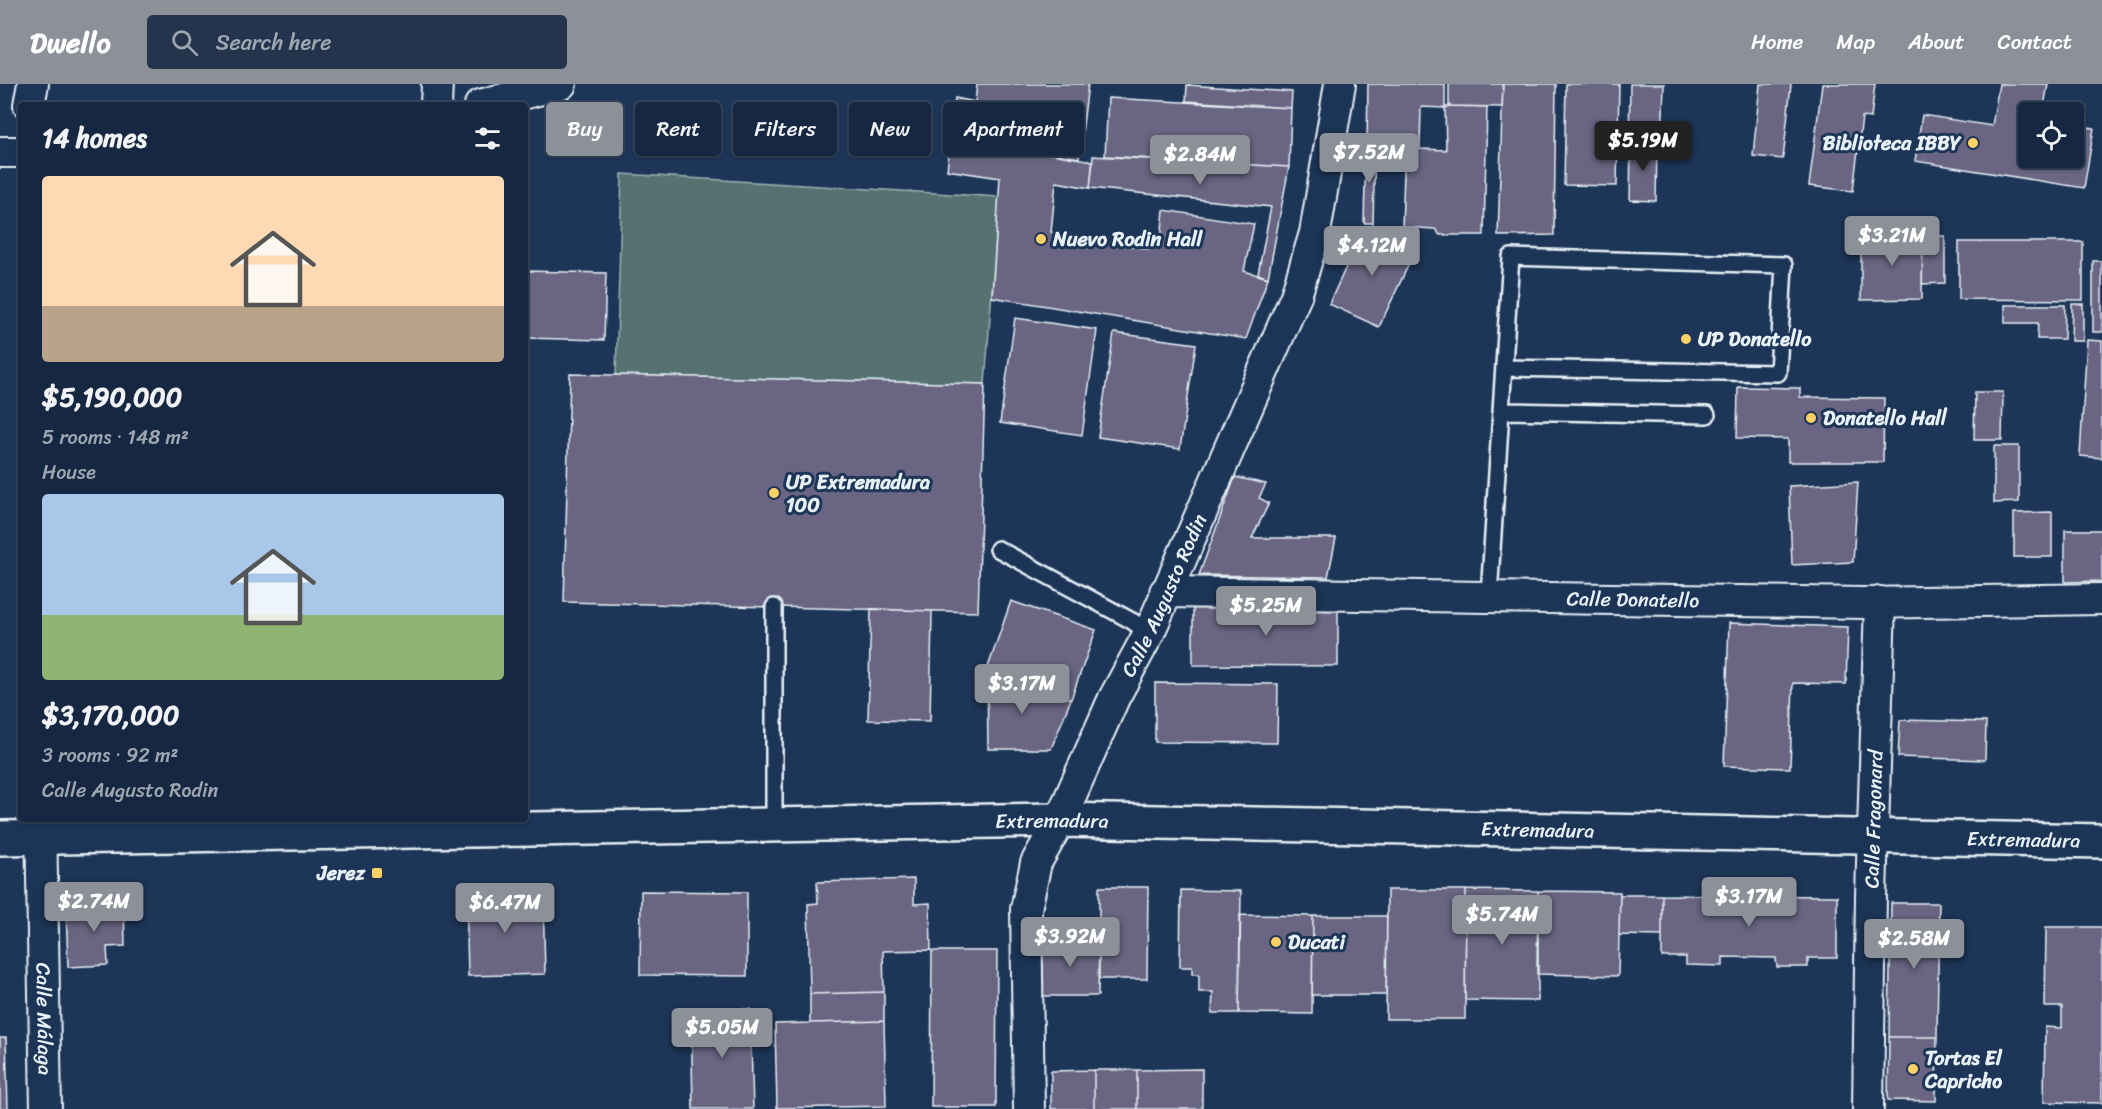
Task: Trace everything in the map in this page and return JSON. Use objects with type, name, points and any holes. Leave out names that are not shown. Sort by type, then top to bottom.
[{"type":"main road","name":"Extremadura","points":[[0,838],[41,828],[774,825],[1060,820],[2102,840]]},
{"type":"street","points":[[30,102],[33,84]]},
{"type":"street","points":[[436,102],[437,84]]},
{"type":"street","points":[[492,102],[561,84]]},
{"type":"street","name":"Calle Augusto Rodin","points":[[1029,1109],[1026,909],[1036,863],[1060,820],[1114,698],[1149,633],[1296,296],[1317,223],[1340,84]]},
{"type":"street","points":[[0,152],[18,152]]},
{"type":"street","name":"Calle Donatello","points":[[1165,592],[1880,602],[2102,599]]},
{"type":"street","name":"Calle Fragonard","points":[[1868,1109],[1872,836],[1880,602]]},
{"type":"street","name":"Calle Málaga","points":[[41,828],[46,1109]]},
{"type":"lane","points":[[1489,596],[1511,257],[1784,265],[1778,373],[1504,368]]},
{"type":"lane","points":[[1502,411],[1707,415]]},
{"type":"lane","points":[[998,549],[1132,621],[1149,633]]},
{"type":"lane","points":[[774,607],[774,825]]},
{"type":"green space","points":[[622,174],[999,197],[985,384],[616,375]]},
{"type":"building","points":[[977,84],[1088,84],[1084,117],[1084,102],[975,102]]},
{"type":"building","points":[[1368,84],[1445,84],[1445,108],[1421,107],[1420,145],[1367,144]]},
{"type":"building","points":[[1449,84],[1503,84],[1502,107],[1449,106]]},
{"type":"building","points":[[1503,84],[1556,84],[1554,235],[1498,236]]},
{"type":"building","points":[[1566,84],[1619,84],[1617,186],[1564,185]]},
{"type":"building","points":[[1630,84],[1664,84],[1662,145],[1629,144]]},
{"type":"building","points":[[1760,84],[1791,84],[1783,159],[1753,156]]},
{"type":"building","points":[[1822,84],[1875,84],[1871,118],[1862,117],[1853,191],[1809,186]]},
{"type":"building","name":"Biblioteca IBBY","points":[[1999,84],[2048,84],[2045,102],[2018,102],[2018,168],[2084,168],[2084,127],[2094,128],[2084,188],[1915,161],[1922,115],[1992,126]]},
{"type":"building","points":[[1187,85],[1292,92],[1291,108],[1186,101]]},
{"type":"building","points":[[955,98],[975,102],[955,102]]},
{"type":"building","points":[[1108,98],[1291,108],[1289,167],[1105,156]]},
{"type":"building","points":[[1449,106],[1487,107],[1484,235],[1440,235],[1435,229],[1402,227],[1405,145],[1420,145],[1420,149],[1446,150],[1445,108]]},
{"type":"building","points":[[1366,144],[1375,145],[1373,223],[1364,223]]},
{"type":"building","points":[[1631,144],[1657,145],[1656,201],[1630,200]]},
{"type":"building","name":"Nuevo Rodin Hall","points":[[949,156],[1063,156],[1093,161],[1090,188],[1056,182],[1051,232],[1148,249],[1149,238],[1161,240],[1164,210],[1254,224],[1244,271],[1268,278],[1246,339],[992,297],[1000,178],[947,170]]},
{"type":"building","name":"Nuevo Rodin Hall","points":[[1093,156],[1289,167],[1268,278],[1258,274],[1271,207],[1090,188]]},
{"type":"building","points":[[1364,228],[1415,251],[1379,327],[1329,304]]},
{"type":"building","points":[[1861,235],[1923,236],[1922,299],[1861,300]]},
{"type":"building","points":[[1923,236],[1945,236],[1945,283],[1922,284]]},
{"type":"building","points":[[1959,242],[2083,242],[2083,300],[1959,299]]},
{"type":"building","points":[[2093,261],[2102,261],[2102,332],[2093,332]]},
{"type":"building","points":[[528,271],[606,273],[604,340],[528,338]]},
{"type":"building","points":[[2072,304],[2083,304],[2083,341],[2071,341]]},
{"type":"building","points":[[2005,305],[2065,305],[2064,339],[2037,339],[2038,323],[2005,323]]},
{"type":"building","points":[[1015,318],[1097,330],[1082,435],[1000,423]]},
{"type":"building","points":[[1114,333],[1196,344],[1180,449],[1098,437]]},
{"type":"building","points":[[2087,340],[2102,341],[2102,458],[2080,456]]},
{"type":"building","name":"UP Extremadura 100","points":[[570,374],[985,384],[978,612],[564,602]]},
{"type":"building","name":"Donatello Hall","points":[[1738,387],[1800,388],[1800,397],[1884,398],[1883,462],[1788,462],[1788,439],[1737,438]]},
{"type":"building","points":[[1975,392],[2003,392],[2002,440],[1974,440]]},
{"type":"building","points":[[1994,446],[2019,446],[2019,502],[1994,503]]},
{"type":"building","points":[[1235,477],[1266,484],[1259,498],[1269,503],[1252,538],[1336,538],[1328,577],[1199,575]]},
{"type":"building","points":[[1858,482],[1853,562],[1792,565],[1789,486]]},
{"type":"building","points":[[2052,512],[2052,557],[2014,557],[2014,513]]},
{"type":"building","points":[[2065,530],[2102,530],[2102,581],[2065,582]]},
{"type":"building","points":[[1011,601],[1096,630],[1071,699],[987,670]]},
{"type":"building","points":[[1193,608],[1338,608],[1338,666],[1193,665]]},
{"type":"building","points":[[871,609],[932,611],[930,721],[868,720]]},
{"type":"building","points":[[1729,623],[1848,627],[1846,684],[1793,683],[1790,768],[1724,766]]},
{"type":"building","points":[[987,670],[1071,699],[1051,749],[988,749]]},
{"type":"building","points":[[1155,683],[1278,684],[1277,743],[1155,742]]},
{"type":"building","points":[[1900,720],[1986,722],[1985,760],[1898,757]]},
{"type":"building","points":[[914,879],[914,904],[930,903],[931,950],[883,951],[884,992],[810,994],[808,904],[818,903],[817,882]]},
{"type":"building","points":[[1099,887],[1148,887],[1147,979],[1099,979]]},
{"type":"building","points":[[1181,890],[1241,891],[1239,1013],[1212,1013],[1213,992],[1199,992],[1199,974],[1192,974],[1192,967],[1180,967]]},
{"type":"building","points":[[1387,890],[1466,890],[1465,1019],[1386,1019]]},
{"type":"building","points":[[1466,890],[1538,891],[1538,1001],[1465,1000]]},
{"type":"building","points":[[641,891],[747,892],[747,976],[640,975]]},
{"type":"building","points":[[1538,891],[1620,892],[1618,976],[1537,974]]},
{"type":"building","points":[[543,893],[545,974],[468,976],[466,894]]},
{"type":"building","points":[[1620,895],[1662,895],[1662,936],[1619,935]]},
{"type":"building","points":[[1662,895],[1837,896],[1837,958],[1808,958],[1808,967],[1777,967],[1776,958],[1723,957],[1723,966],[1686,965],[1686,957],[1662,957]]},
{"type":"building","points":[[124,903],[125,946],[107,947],[108,965],[68,967],[66,906]]},
{"type":"building","points":[[1891,903],[1939,903],[1937,1037],[1889,1037]]},
{"type":"building","name":"Ducati","points":[[1240,915],[1313,916],[1312,1014],[1239,1013]]},
{"type":"building","points":[[1313,916],[1387,916],[1386,995],[1312,995]]},
{"type":"building","points":[[2046,927],[2102,927],[2102,1103],[2044,1102],[2045,1027],[2062,1028],[2062,1007],[2045,1007]]},
{"type":"building","points":[[1042,940],[1099,941],[1098,996],[1041,996]]},
{"type":"building","points":[[932,951],[997,951],[996,1107],[931,1107]]},
{"type":"building","points":[[884,992],[884,1021],[810,1023],[810,994]]},
{"type":"building","points":[[750,1009],[753,1109],[693,1109],[691,1010]]},
{"type":"building","points":[[884,1021],[886,1106],[777,1108],[775,1024]]},
{"type":"building","name":"Tortas El Capricho","points":[[1889,1037],[1937,1037],[1936,1101],[1888,1100]]},
{"type":"building","points":[[0,1038],[6,1038],[8,1109],[0,1109]]},
{"type":"building","points":[[1202,1069],[1202,1109],[1137,1109],[1137,1070]]},
{"type":"building","points":[[1094,1070],[1137,1070],[1137,1109],[1094,1109]]},
{"type":"building","points":[[1094,1070],[1094,1109],[1051,1109],[1051,1071]]},
{"type":"place","name":"Biblioteca IBBY","points":[[1973,143]]},
{"type":"place","name":"Nuevo Rodin Hall","points":[[1041,239]]},
{"type":"place","name":"UP Donatello","points":[[1686,339]]},
{"type":"place","name":"Donatello Hall","points":[[1811,418]]},
{"type":"place","name":"UP Extremadura 100","points":[[774,493]]},
{"type":"place","name":"Jerez","points":[[377,873]]},
{"type":"place","name":"Ducati","points":[[1276,942]]},
{"type":"place","name":"Tortas El Capricho","points":[[1913,1069]]}]
